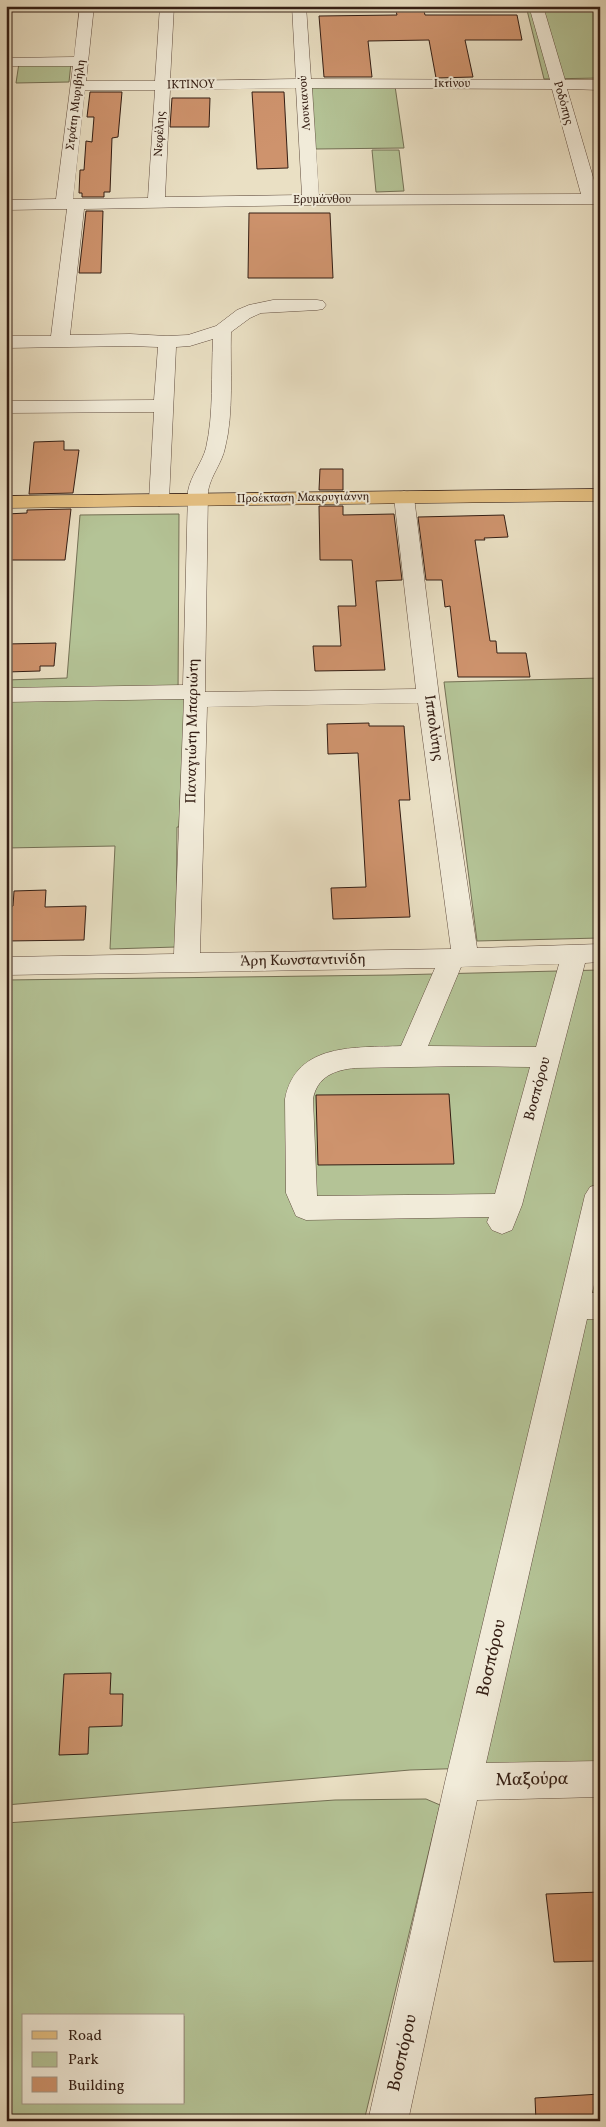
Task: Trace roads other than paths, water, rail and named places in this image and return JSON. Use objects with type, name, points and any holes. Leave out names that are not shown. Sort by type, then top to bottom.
[{"type":"main road","name":"Προέκταση Μακρυγιάννη","points":[[6,502],[600,495]]},
{"type":"street","name":"Στράτη Μυριβήλη","points":[[60,341],[78,86],[87,6]]},
{"type":"street","name":"Νεφέλης","points":[[156,202],[167,6]]},
{"type":"street","name":"Λουκιανού","points":[[299,6],[311,200]]},
{"type":"street","name":"Ροδόπης","points":[[536,6],[558,84],[595,199]]},
{"type":"street","points":[[6,62],[81,61]]},
{"type":"street","name":"ΙΚΤΙΝΟΥ","points":[[78,86],[304,84]]},
{"type":"street","name":"Ικτίνου","points":[[304,84],[600,85]]},
{"type":"street","name":"Ερυμάνθου","points":[[6,205],[311,200],[595,199]]},
{"type":"street","points":[[6,342],[130,340],[167,342],[190,340],[222,330],[234,323],[243,314],[258,308],[317,305]]},
{"type":"street","name":"Παναγιώτη Μπαριώτη","points":[[187,963],[199,484],[218,438],[222,330]]},
{"type":"street","points":[[159,500],[167,342]]},
{"type":"street","points":[[6,407],[164,406]]},
{"type":"street","name":"Ιππολύτης","points":[[404,497],[459,958]]},
{"type":"street","points":[[6,695],[428,696]]},
{"type":"street","name":"Άρη Κωνσταντινίδη","points":[[6,966],[459,958],[587,953]]},
{"type":"street","name":"Βοσπόρου","points":[[410,1056],[337,1060],[314,1070],[306,1079],[300,1088],[298,1099],[301,1193],[306,1208],[505,1214],[546,1057],[587,953]]},
{"type":"street","points":[[459,958],[410,1056],[546,1057]]},
{"type":"street","name":"Βοσπόρου","points":[[388,2121],[463,1782],[587,1306],[600,1195]]},
{"type":"street","name":"Μαξούρα","points":[[463,1782],[600,1779]]}]
